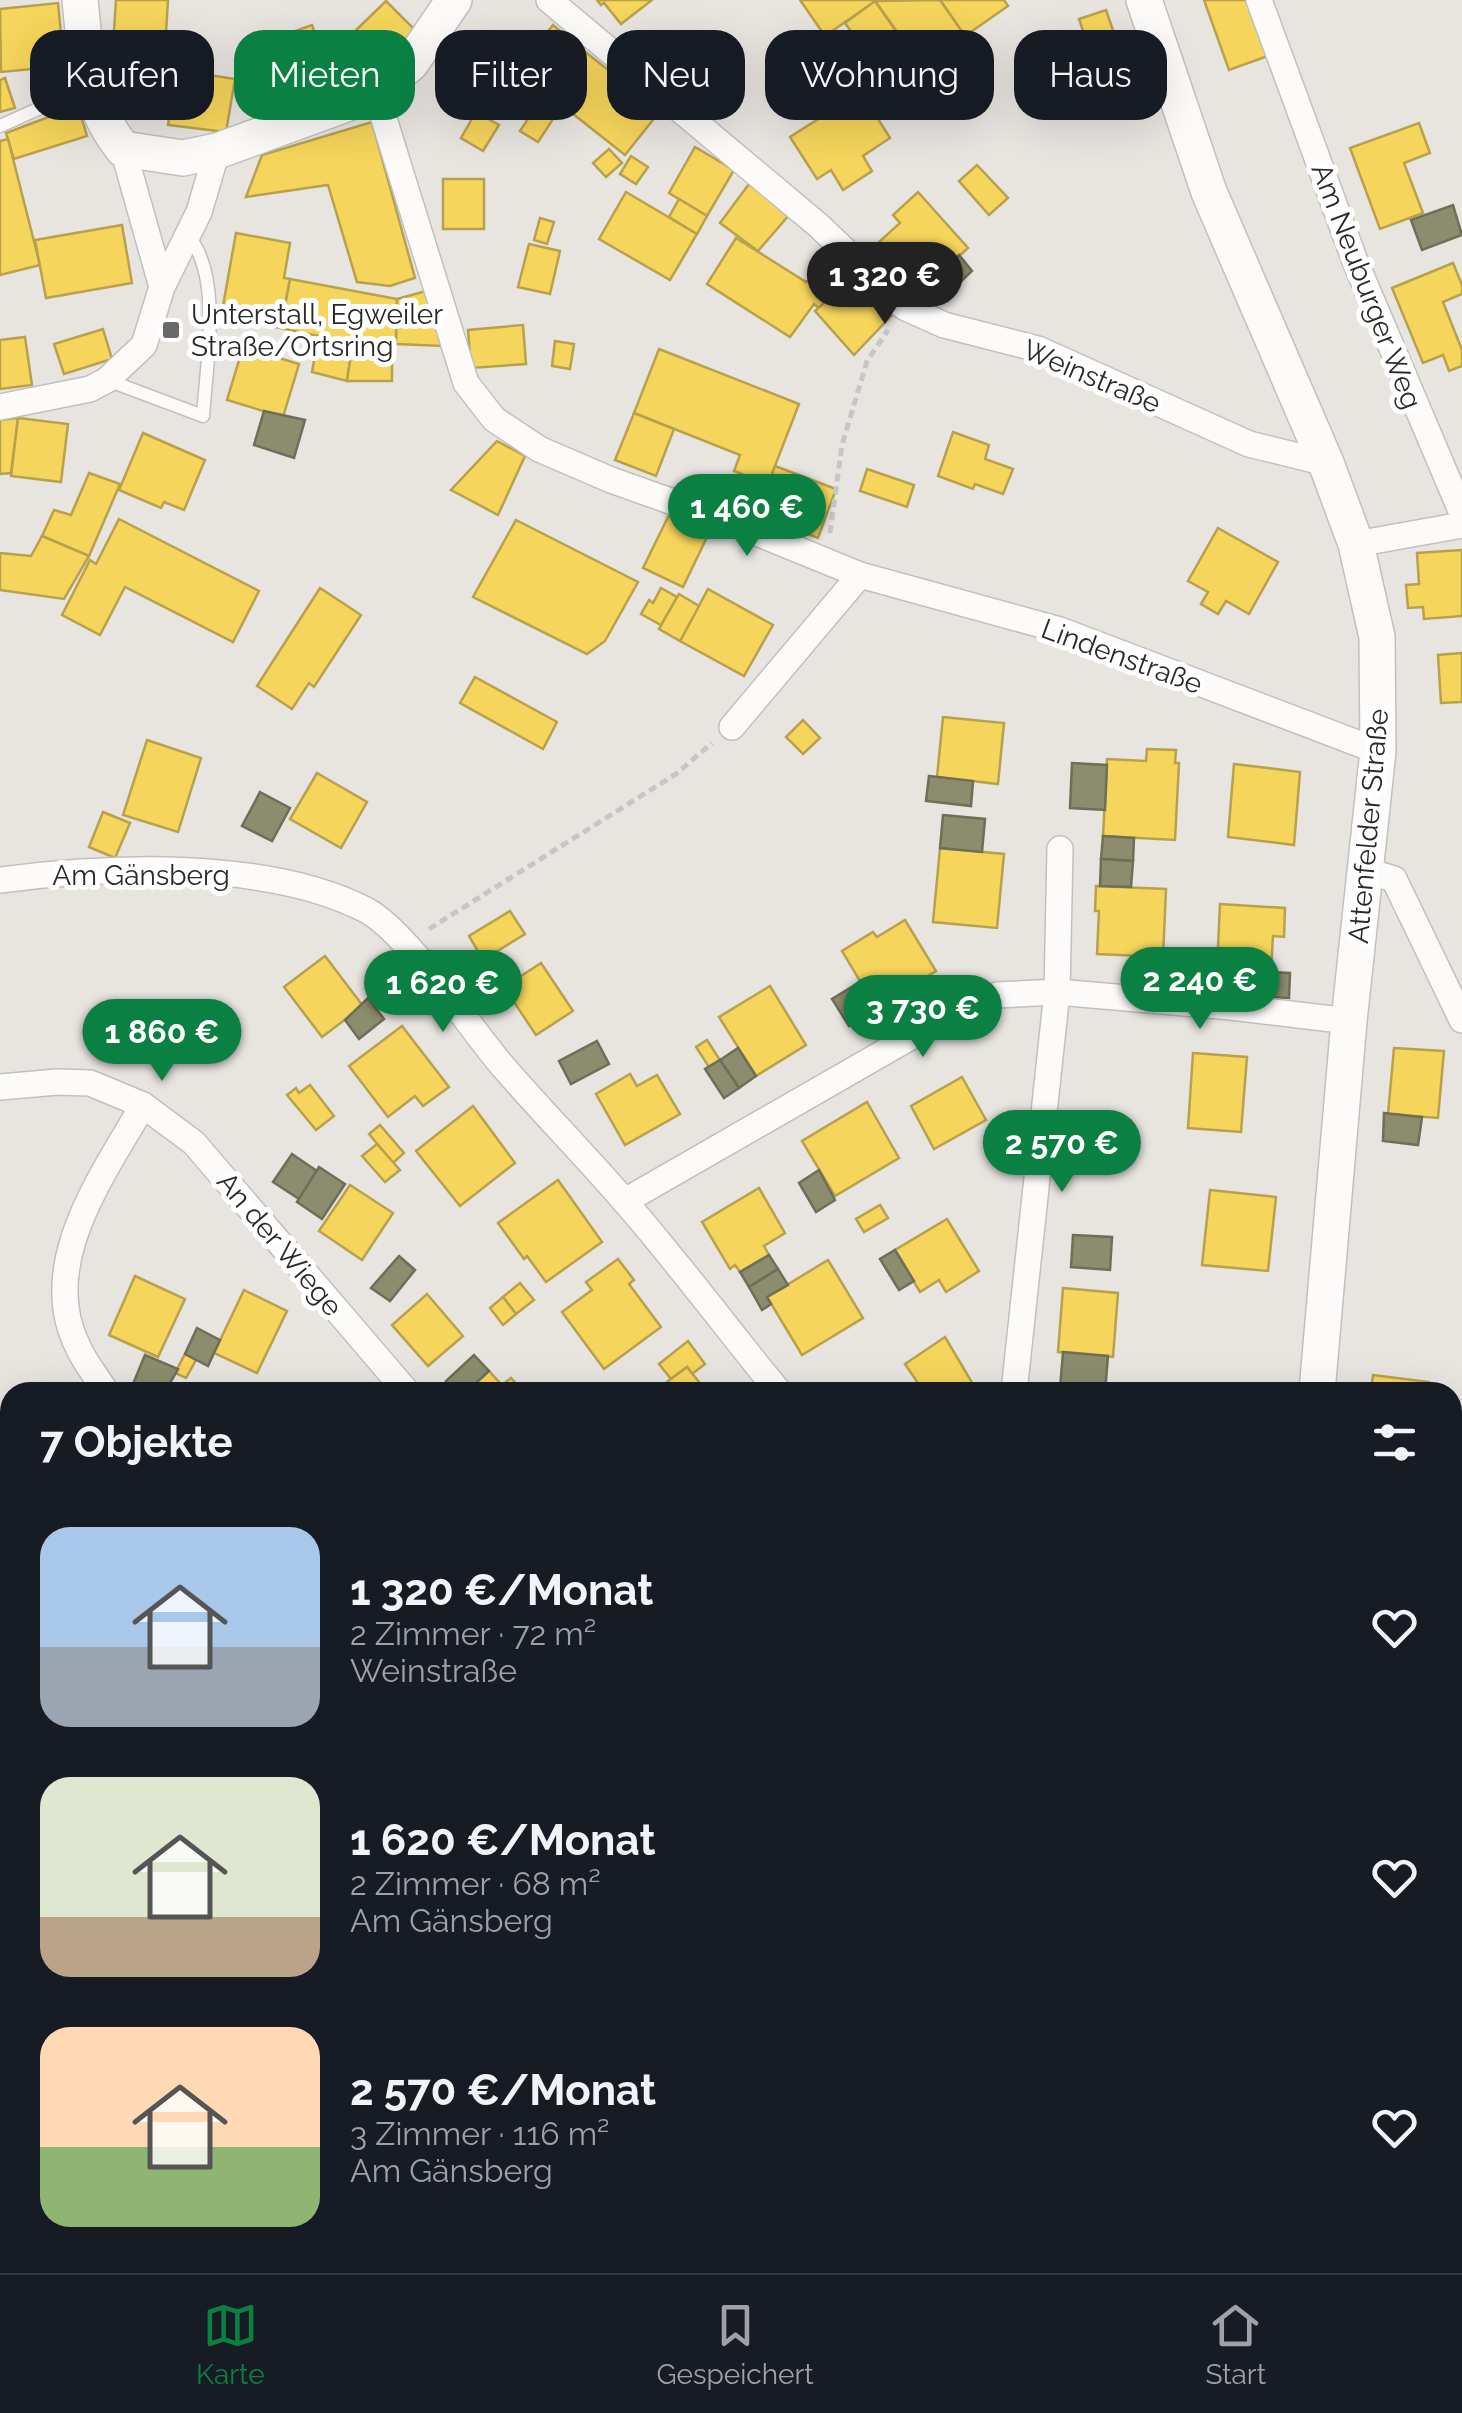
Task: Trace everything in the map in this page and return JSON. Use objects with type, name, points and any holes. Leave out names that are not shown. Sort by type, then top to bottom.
[{"type":"street","points":[[80,0],[83,30]]},
{"type":"street","points":[[415,57],[454,0]]},
{"type":"street","name":"Weinstraße","points":[[549,0],[818,225],[904,307],[944,325],[1038,349],[1249,444],[1326,463]]},
{"type":"street","name":"Attenfelder Straße","points":[[1144,0],[1208,192],[1326,463],[1356,544],[1377,637],[1378,751],[1348,1021],[1318,1382]]},
{"type":"street","name":"Am Neuburger Weg","points":[[1259,0],[1355,261],[1462,513]]},
{"type":"street","points":[[103,120],[123,150],[162,287]]},
{"type":"street","points":[[123,150],[183,158],[216,151],[302,120]]},
{"type":"street","name":"Lindenstraße","points":[[384,120],[466,382],[494,419],[539,448],[611,480],[860,575],[1060,630],[1378,751]]},
{"type":"street","points":[[0,407],[90,389],[108,380],[144,345],[162,287],[199,212],[216,151]]},
{"type":"street","points":[[1356,544],[1462,525]]},
{"type":"street","points":[[732,727],[860,575]]},
{"type":"street","points":[[1015,1382],[1057,992],[1060,849]]},
{"type":"street","name":"Am Gänsberg","points":[[0,880],[156,870],[243,875],[329,893],[371,912],[405,944],[502,1065],[625,1201],[771,1382]]},
{"type":"street","points":[[1367,871],[1394,879],[1462,1020]]},
{"type":"street","points":[[625,1201],[928,1026],[997,995],[1057,992],[1348,1021]]},
{"type":"street","name":"An der Wiege","points":[[0,1087],[90,1083],[143,1104],[194,1144],[397,1382]]},
{"type":"street","points":[[100,1382],[76,1345],[66,1311],[67,1275],[86,1206],[143,1104]]},
{"type":"lane","points":[[0,126],[30,113]]},
{"type":"lane","points":[[108,380],[203,416],[210,303],[200,250],[188,236]]},
{"type":"path","points":[[826,561],[842,444],[867,361],[904,307]]},
{"type":"path","points":[[405,944],[676,774],[732,727]]},
{"type":"building: Wohnen","points":[[116,0],[168,0],[166,30],[114,30]]},
{"type":"building: Wohnen","points":[[597,0],[652,0],[621,24]]},
{"type":"building: Wohnen","points":[[800,0],[877,0],[834,30],[821,30]]},
{"type":"building: Wohnen","points":[[940,0],[1004,0],[1008,6],[974,30],[961,30]]},
{"type":"building: Wohnen","points":[[940,0],[961,30],[896,30],[875,1]]},
{"type":"building: Wohnen","points":[[1204,0],[1248,0],[1268,56],[1229,70]]},
{"type":"building: Wohnen","points":[[386,1],[415,30],[356,30]]},
{"type":"building: Wohnen","points":[[875,1],[895,30],[850,30],[845,23]]},
{"type":"building: Wohnen","points":[[58,3],[61,30],[30,30],[30,69],[1,72],[0,9]]},
{"type":"building: Wohnen","points":[[1106,10],[1113,30],[1083,30],[1079,19]]},
{"type":"building: Wohnen","points":[[587,53],[607,69],[607,120],[653,120],[625,155],[581,120],[587,120]]},
{"type":"building: Wohnen","points":[[214,76],[234,79],[226,132],[168,125],[169,120],[214,120]]},
{"type":"building: Wohnen","points":[[5,78],[15,108],[0,112],[0,80]]},
{"type":"building: Wohnen","points":[[41,120],[82,120],[87,136],[14,159],[6,133]]},
{"type":"building: Wohnen","points":[[471,120],[490,120],[499,125],[483,151],[461,138]]},
{"type":"building: Wohnen","points":[[527,120],[552,120],[538,142],[520,131]]},
{"type":"building: Wohnen","points":[[817,120],[879,120],[890,138],[863,156],[872,171],[843,190],[831,170],[817,179],[790,137]]},
{"type":"building: Wohnen","points":[[372,122],[415,278],[390,286],[357,282],[328,185],[246,197],[262,155]]},
{"type":"building: Wohnen","points":[[1419,123],[1430,153],[1404,163],[1423,213],[1380,229],[1350,148]]},
{"type":"building: Wohnen","points":[[8,139],[40,265],[0,275],[0,141]]},
{"type":"building: Wohnen","points":[[695,147],[734,170],[707,216],[669,193]]},
{"type":"building: Wohnen","points":[[609,149],[622,163],[606,177],[593,163]]},
{"type":"building: Wohnen","points":[[631,156],[648,167],[636,184],[620,174]]},
{"type":"building: Wohnen","points":[[977,165],[1008,198],[989,215],[959,181]]},
{"type":"building: Wohnen","points":[[443,179],[484,179],[484,229],[443,229]]},
{"type":"building: Wohnen","points":[[749,184],[790,214],[758,251],[720,223]]},
{"type":"building: Wohnen","points":[[626,192],[697,234],[670,280],[599,239]]},
{"type":"building: Wohnen","points":[[918,192],[968,248],[911,300],[868,252],[900,223],[893,215]]},
{"type":"building: Wohnen","points":[[679,199],[707,216],[697,234],[669,217]]},
{"type":"building: Wohnen","points":[[540,218],[554,222],[547,244],[534,240]]},
{"type":"building: Wohnen","points":[[122,225],[132,283],[46,298],[35,240]]},
{"type":"building: Wohnen","points":[[236,233],[290,243],[284,278],[290,279],[281,328],[221,317]]},
{"type":"building: Wohnen","points":[[736,238],[806,282],[837,259],[853,276],[819,308],[814,304],[790,337],[707,284]]},
{"type":"building: Wohnen","points":[[529,244],[560,251],[550,294],[518,287]]},
{"type":"building: Wohnen","points":[[1453,263],[1462,294],[1443,302],[1462,350],[1462,366],[1449,371],[1443,355],[1423,363],[1392,288]]},
{"type":"building: Wohnen","points":[[853,276],[892,315],[854,355],[815,311]]},
{"type":"building: Wohnen","points":[[290,279],[397,299],[396,344],[360,345],[281,328]]},
{"type":"building: Wohnen","points":[[426,291],[442,346],[396,344],[397,299]]},
{"type":"building: Wohnen","points":[[523,325],[526,364],[471,368],[468,330]]},
{"type":"building: Wohnen","points":[[103,329],[112,359],[64,374],[54,344]]},
{"type":"building: Wohnen","points":[[25,337],[32,385],[0,389],[0,340]]},
{"type":"building: Wohnen","points":[[555,341],[574,344],[570,369],[552,366]]},
{"type":"building: Wohnen","points":[[317,344],[352,348],[347,381],[312,372]]},
{"type":"building: Wohnen","points":[[243,347],[299,364],[283,417],[227,400]]},
{"type":"building: Wohnen","points":[[352,348],[392,351],[392,381],[347,381]]},
{"type":"building: Wohnen","points":[[659,349],[799,404],[768,484],[734,471],[740,455],[634,413]]},
{"type":"building: Wohnen","points":[[634,413],[674,429],[656,476],[615,460]]},
{"type":"building: Wohnen","points":[[18,418],[11,473],[0,474],[0,420]]},
{"type":"building: Wohnen","points":[[18,418],[68,424],[61,482],[11,476]]},
{"type":"building: Wohnen","points":[[953,432],[989,445],[985,459],[1013,469],[1003,494],[975,484],[973,489],[938,476]]},
{"type":"building: Wohnen","points":[[143,433],[205,460],[184,510],[164,502],[161,508],[119,490]]},
{"type":"building: Wohnen","points":[[497,441],[525,456],[498,515],[451,490]]},
{"type":"building: Wohnen","points":[[775,466],[836,489],[818,538],[757,515]]},
{"type":"building: Wohnen","points":[[867,469],[914,485],[907,507],[860,491]]},
{"type":"building: Wohnen","points":[[89,473],[120,484],[89,556],[42,536],[54,510],[71,515]]},
{"type":"building: Wohnen","points":[[669,515],[708,535],[683,587],[643,568]]},
{"type":"building: Wohnen","points":[[119,519],[259,591],[233,642],[125,587],[100,635],[62,615],[90,560],[96,564]]},
{"type":"building: Wohnen","points":[[516,520],[638,582],[605,641],[587,654],[473,597]]},
{"type":"building: Wohnen","points":[[1218,528],[1278,562],[1249,614],[1226,601],[1218,614],[1201,604],[1208,592],[1188,581]]},
{"type":"building: Wohnen","points":[[42,536],[89,556],[64,599],[0,590],[0,553],[31,556]]},
{"type":"building: Wohnen","points":[[1462,550],[1462,616],[1424,619],[1423,607],[1408,608],[1406,585],[1419,584],[1417,553]]},
{"type":"building: Wohnen","points":[[320,588],[361,615],[314,687],[309,683],[292,709],[257,686]]},
{"type":"building: Wohnen","points":[[661,588],[677,597],[661,625],[641,614]]},
{"type":"building: Wohnen","points":[[708,589],[773,625],[744,676],[680,641]]},
{"type":"building: Wohnen","points":[[679,594],[699,606],[680,641],[659,629]]},
{"type":"building: Wohnen","points":[[1462,653],[1462,702],[1441,703],[1438,655]]},
{"type":"building: Wohnen","points":[[475,677],[557,722],[543,749],[460,703]]},
{"type":"building: Wohnen","points":[[943,717],[1004,723],[998,784],[937,777]]},
{"type":"building: Wohnen","points":[[803,720],[820,738],[803,754],[786,737]]},
{"type":"building: Wohnen","points":[[147,740],[201,758],[178,832],[123,815]]},
{"type":"building: Wohnen","points":[[1147,749],[1176,750],[1175,763],[1179,763],[1175,840],[1103,836],[1107,759],[1146,761]]},
{"type":"building: Wohnen","points":[[1234,764],[1300,772],[1294,845],[1228,837]]},
{"type":"building: Wohnen","points":[[317,773],[367,802],[341,848],[290,819]]},
{"type":"building: Wohnen","points":[[103,812],[130,823],[115,858],[89,847]]},
{"type":"building: Wohnen","points":[[940,848],[1004,854],[997,928],[933,922]]},
{"type":"building: Wohnen","points":[[1096,886],[1166,889],[1163,957],[1097,954]]},
{"type":"building: Wohnen","points":[[1220,904],[1285,908],[1284,937],[1273,936],[1271,972],[1217,969]]},
{"type":"building: Wohnen","points":[[510,911],[525,934],[483,960],[469,936]]},
{"type":"building: Wohnen","points":[[905,920],[936,971],[876,1008],[842,951],[873,932],[877,937]]},
{"type":"building: Wohnen","points":[[325,956],[363,1006],[322,1037],[284,987]]},
{"type":"building: Wohnen","points":[[541,963],[573,1011],[536,1035],[504,987]]},
{"type":"building: Wohnen","points":[[770,986],[806,1045],[756,1076],[719,1017]]},
{"type":"building: Wohnen","points":[[402,1026],[449,1087],[423,1106],[415,1096],[388,1117],[349,1066]]},
{"type":"building: Wohnen","points":[[707,1040],[720,1060],[709,1067],[696,1047]]},
{"type":"building: Wohnen","points":[[1394,1048],[1444,1051],[1438,1118],[1388,1114]]},
{"type":"building: Wohnen","points":[[1193,1053],[1247,1057],[1241,1132],[1188,1128]]},
{"type":"building: Wohnen","points":[[630,1074],[637,1086],[657,1075],[680,1114],[625,1145],[596,1094]]},
{"type":"building: Wohnen","points":[[962,1077],[986,1120],[934,1149],[911,1106]]},
{"type":"building: Wohnen","points":[[310,1085],[334,1116],[316,1130],[287,1095]]},
{"type":"building: Wohnen","points":[[867,1102],[899,1158],[835,1196],[802,1141]]},
{"type":"building: Wohnen","points":[[473,1106],[515,1163],[460,1206],[416,1151]]},
{"type":"building: Wohnen","points":[[380,1125],[404,1153],[393,1163],[369,1134]]},
{"type":"building: Wohnen","points":[[377,1144],[400,1170],[385,1182],[362,1156]]},
{"type":"building: Wohnen","points":[[558,1180],[602,1242],[546,1282],[498,1223]]},
{"type":"building: Wohnen","points":[[350,1185],[393,1213],[362,1260],[319,1231]]},
{"type":"building: Wohnen","points":[[759,1188],[785,1233],[764,1246],[769,1255],[740,1272],[735,1265],[730,1269],[702,1222]]},
{"type":"building: Wohnen","points":[[1210,1190],[1276,1197],[1268,1271],[1202,1265]]},
{"type":"building: Wohnen","points":[[880,1205],[888,1218],[864,1232],[856,1219]]},
{"type":"building: Wohnen","points":[[947,1219],[979,1271],[946,1292],[939,1280],[920,1292],[895,1250]]},
{"type":"building: Wohnen","points":[[618,1259],[634,1280],[629,1284],[661,1327],[604,1369],[562,1312],[592,1290],[586,1282]]},
{"type":"building: Wohnen","points":[[828,1260],[863,1318],[802,1355],[767,1297]]},
{"type":"building: Wohnen","points":[[135,1276],[185,1299],[158,1357],[109,1335]]},
{"type":"building: Wohnen","points":[[520,1283],[534,1300],[516,1314],[503,1297]]},
{"type":"building: Wohnen","points":[[1063,1288],[1118,1293],[1113,1357],[1058,1352]]},
{"type":"building: Wohnen","points":[[244,1290],[287,1311],[257,1373],[214,1353]]},
{"type":"building: Wohnen","points":[[427,1294],[463,1336],[428,1366],[392,1325]]},
{"type":"building: Wohnen","points":[[503,1297],[516,1314],[503,1325],[490,1308]]},
{"type":"building: Wohnen","points":[[945,1337],[972,1382],[917,1382],[905,1364]]},
{"type":"building: Wohnen","points":[[688,1341],[705,1364],[692,1374],[687,1367],[671,1379],[659,1364]]},
{"type":"building: Wohnen","points":[[185,1354],[196,1360],[186,1378],[175,1373]]},
{"type":"building: Wohnen","points":[[687,1367],[699,1382],[667,1382]]},
{"type":"building: Wohnen","points":[[489,1371],[499,1382],[477,1382]]},
{"type":"building: Wohnen","points":[[1373,1375],[1429,1382],[1372,1382]]},
{"type":"building: Industrie","points":[[1453,205],[1462,235],[1422,250],[1411,220]]},
{"type":"building: Industrie","points":[[959,255],[972,271],[952,290],[938,275]]},
{"type":"building: Industrie","points":[[264,411],[305,420],[294,458],[254,445]]},
{"type":"building: Industrie","points":[[1072,763],[1107,765],[1105,810],[1070,808]]},
{"type":"building: Industrie","points":[[929,776],[973,781],[971,806],[926,801]]},
{"type":"building: Industrie","points":[[260,792],[290,808],[272,841],[242,826]]},
{"type":"building: Industrie","points":[[943,815],[985,819],[982,852],[940,848]]},
{"type":"building: Industrie","points":[[1103,836],[1134,838],[1133,861],[1101,859]]},
{"type":"building: Industrie","points":[[1101,859],[1133,861],[1131,887],[1100,886]]},
{"type":"building: Industrie","points":[[1248,971],[1290,973],[1289,998],[1247,996]]},
{"type":"building: Industrie","points":[[860,982],[876,1008],[849,1026],[832,999]]},
{"type":"building: Industrie","points":[[368,998],[384,1019],[359,1039],[345,1020]]},
{"type":"building: Industrie","points":[[597,1041],[609,1064],[571,1084],[559,1061]]},
{"type":"building: Industrie","points":[[738,1048],[756,1076],[739,1088],[720,1060]]},
{"type":"building: Industrie","points":[[720,1060],[739,1088],[724,1098],[705,1069]]},
{"type":"building: Industrie","points":[[1384,1113],[1422,1117],[1418,1145],[1383,1141]]},
{"type":"building: Industrie","points":[[292,1154],[317,1171],[299,1199],[273,1182]]},
{"type":"building: Industrie","points":[[319,1167],[345,1184],[322,1219],[297,1202]]},
{"type":"building: Industrie","points":[[819,1170],[835,1200],[816,1212],[799,1183]]},
{"type":"building: Industrie","points":[[1073,1235],[1112,1237],[1110,1270],[1071,1267]]},
{"type":"building: Industrie","points":[[895,1250],[914,1281],[899,1290],[880,1259]]},
{"type":"building: Industrie","points":[[769,1255],[778,1269],[749,1287],[740,1272]]},
{"type":"building: Industrie","points":[[399,1256],[415,1270],[390,1301],[371,1288]]},
{"type":"building: Industrie","points":[[778,1269],[788,1285],[767,1297],[771,1304],[762,1310],[749,1287]]},
{"type":"building: Industrie","points":[[197,1328],[220,1340],[208,1366],[185,1354]]},
{"type":"building: Industrie","points":[[1063,1352],[1108,1356],[1106,1382],[1061,1382]]},
{"type":"building: Industrie","points":[[145,1355],[178,1369],[171,1382],[134,1382]]},
{"type":"building: Industrie","points":[[474,1355],[489,1371],[477,1382],[446,1381]]},
{"type":"place","name":"Unterstall, Egweiler Straße/Ortsring","points":[[171,330]]}]
